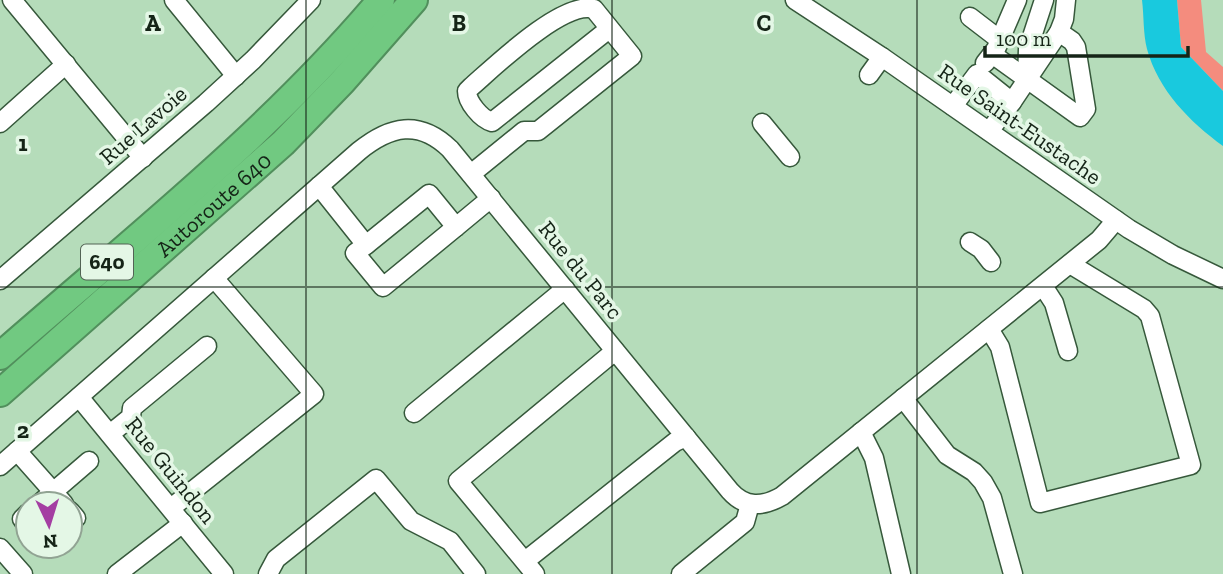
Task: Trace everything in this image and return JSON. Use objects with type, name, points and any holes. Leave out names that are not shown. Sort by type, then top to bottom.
[{"type":"highway","name":"Autoroute 640","points":[[0,356],[241,145],[316,72],[381,0]]},
{"type":"highway","name":"Autoroute 640","points":[[0,393],[268,156],[321,105],[414,0]]},
{"type":"street","points":[[12,0],[143,158]]},
{"type":"street","points":[[174,0],[236,76]]},
{"type":"street","name":"Rue Lavoie","points":[[0,280],[236,76],[311,0]]},
{"type":"street","name":"Rue Saint-Eustache","points":[[795,0],[1116,220],[1165,251],[1223,279]]},
{"type":"street","points":[[953,106],[996,47],[1017,0]]},
{"type":"street","points":[[1027,80],[1028,49],[1044,0]]},
{"type":"street","points":[[989,131],[1059,32],[1063,25],[1066,0]]},
{"type":"street","points":[[471,174],[524,131],[538,131],[632,56],[594,9],[587,7],[555,18],[471,87],[466,95],[484,118],[492,121],[609,29]]},
{"type":"street","points":[[970,17],[1027,80],[1080,117],[1086,109],[1076,47],[1059,32]]},
{"type":"street","points":[[869,75],[881,57]]},
{"type":"street","points":[[0,123],[66,64]]},
{"type":"street","points":[[977,75],[1012,102]]},
{"type":"street","points":[[762,123],[790,157]]},
{"type":"street","name":"Rue du Parc","points":[[0,466],[377,137],[402,129],[436,136],[450,149],[734,496],[750,504]]},
{"type":"street","points":[[319,186],[366,244]]},
{"type":"street","points":[[456,227],[429,194],[355,253],[383,287],[456,227],[491,198]]},
{"type":"street","points":[[681,574],[745,522],[750,504],[765,504],[782,496],[1070,264],[1099,240],[1116,220]]},
{"type":"street","points":[[970,242],[981,249],[992,262]]},
{"type":"street","points":[[989,329],[1000,347],[1040,503],[1191,465],[1153,322],[1147,312],[1070,264]]},
{"type":"street","points":[[171,508],[314,394],[214,278]]},
{"type":"street","points":[[1043,286],[1058,311],[1068,351]]},
{"type":"street","points":[[414,413],[565,289]]},
{"type":"street","points":[[110,434],[131,417],[132,408],[207,346]]},
{"type":"street","points":[[615,351],[458,481],[530,568],[675,442],[686,438]]},
{"type":"street","name":"Rue Guindon","points":[[79,397],[225,574]]},
{"type":"street","points":[[903,398],[947,455],[974,472],[983,482],[995,508],[1013,574]]},
{"type":"street","points":[[862,432],[874,458],[901,574]]},
{"type":"street","points":[[17,451],[51,490]]},
{"type":"street","points":[[65,490],[89,461]]},
{"type":"street","points":[[268,574],[276,559],[376,479],[411,521],[450,541],[476,574]]},
{"type":"street","points":[[117,574],[183,523]]},
{"type":"street","points":[[0,548],[23,574]]},
{"type":"shaded area","points":[[1177,0],[1201,0],[1206,52],[1223,67],[1223,91],[1181,47]]},
{"type":"water","points":[[1142,0],[1177,0],[1181,47],[1223,91],[1223,146],[1187,116],[1159,78],[1146,43]]}]
